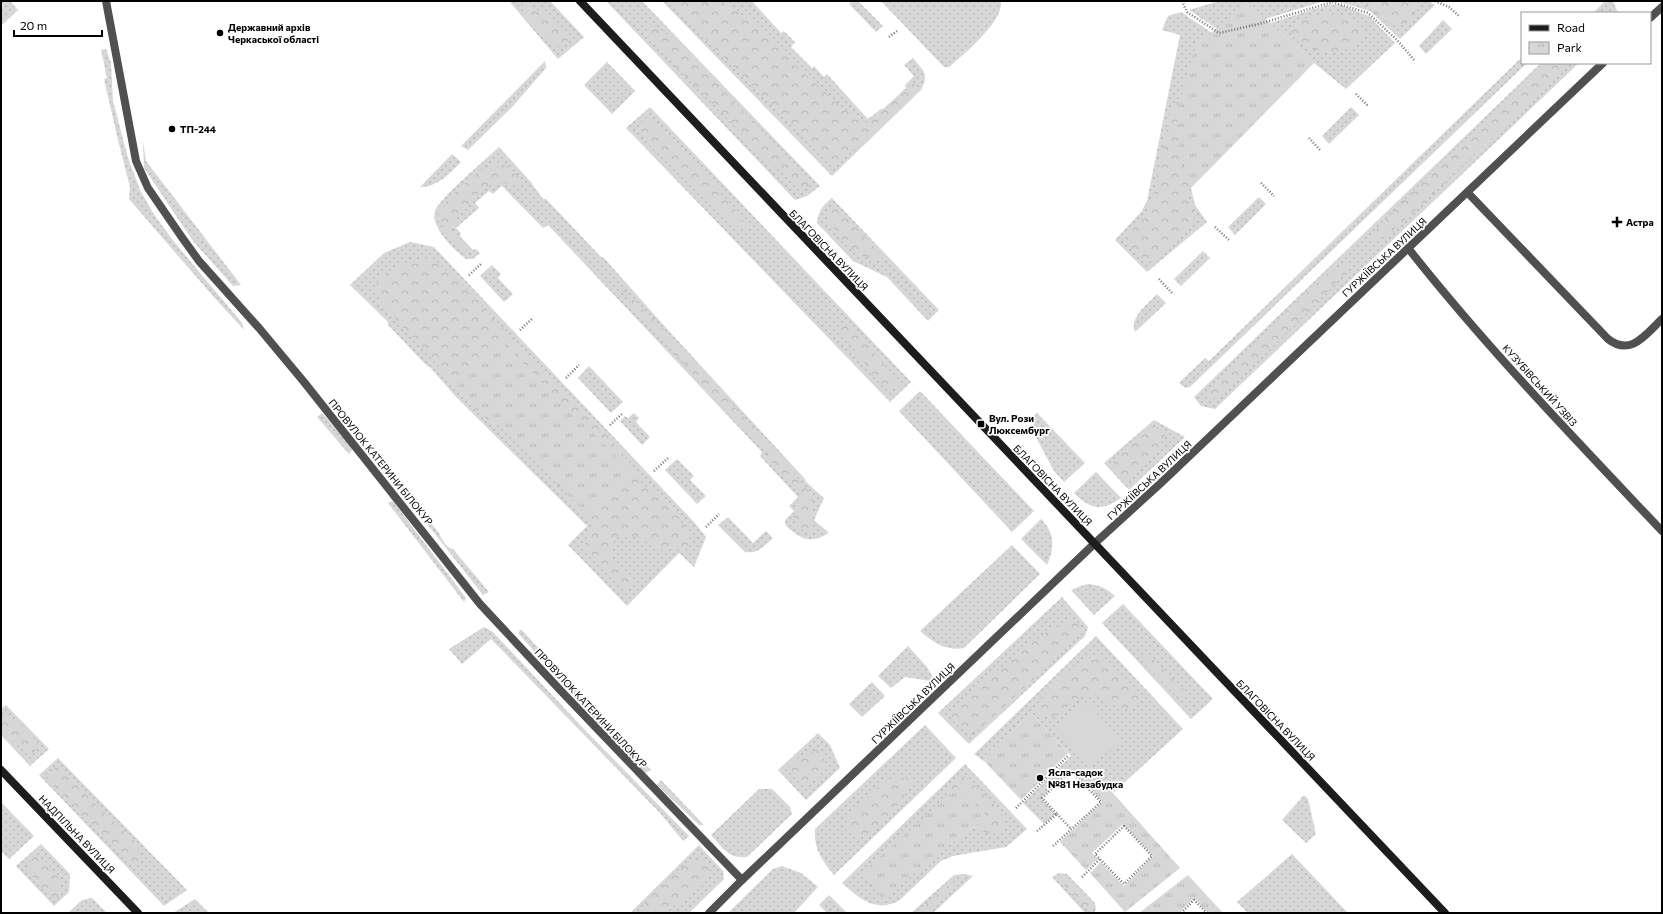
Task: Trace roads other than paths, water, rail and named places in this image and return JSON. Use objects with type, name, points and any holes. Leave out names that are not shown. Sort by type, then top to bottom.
[{"type":"main road","name":"БЛАГОВІСНА ВУЛИЦЯ","points":[[580,1],[1445,913]]},
{"type":"main road","name":"НАДПІЛЬНА ВУЛИЦЯ","points":[[1,770],[138,913]]},
{"type":"street","name":"ПРОВУЛОК КАТЕРИНИ БІЛОКУР","points":[[106,1],[136,160],[148,188],[199,261],[259,328],[304,382],[480,604],[556,687],[742,880]]},
{"type":"street","points":[[1651,17],[1662,7]]},
{"type":"street","name":"ГУРЖІЇВСЬКА ВУЛИЦЯ","points":[[710,913],[742,880],[1094,544],[1162,482],[1408,248],[1468,193],[1602,64]]},
{"type":"street","points":[[1468,193],[1615,345],[1632,345],[1662,319]]},
{"type":"street","name":"КУЗУБІВСЬКИЙ УЗВІЗ","points":[[1408,248],[1439,288],[1546,407],[1662,531]]},
{"type":"place","name":"Державний архів Черкаської області","points":[[220,33]]},
{"type":"place","name":"ТП-244","points":[[172,129]]},
{"type":"place","name":"Астра","points":[[1617,222]]},
{"type":"place","name":"Вул. Рози Люксембург","points":[[981,424]]},
{"type":"place","name":"Ясла-садок №81 Незабудка","points":[[1040,778]]}]
